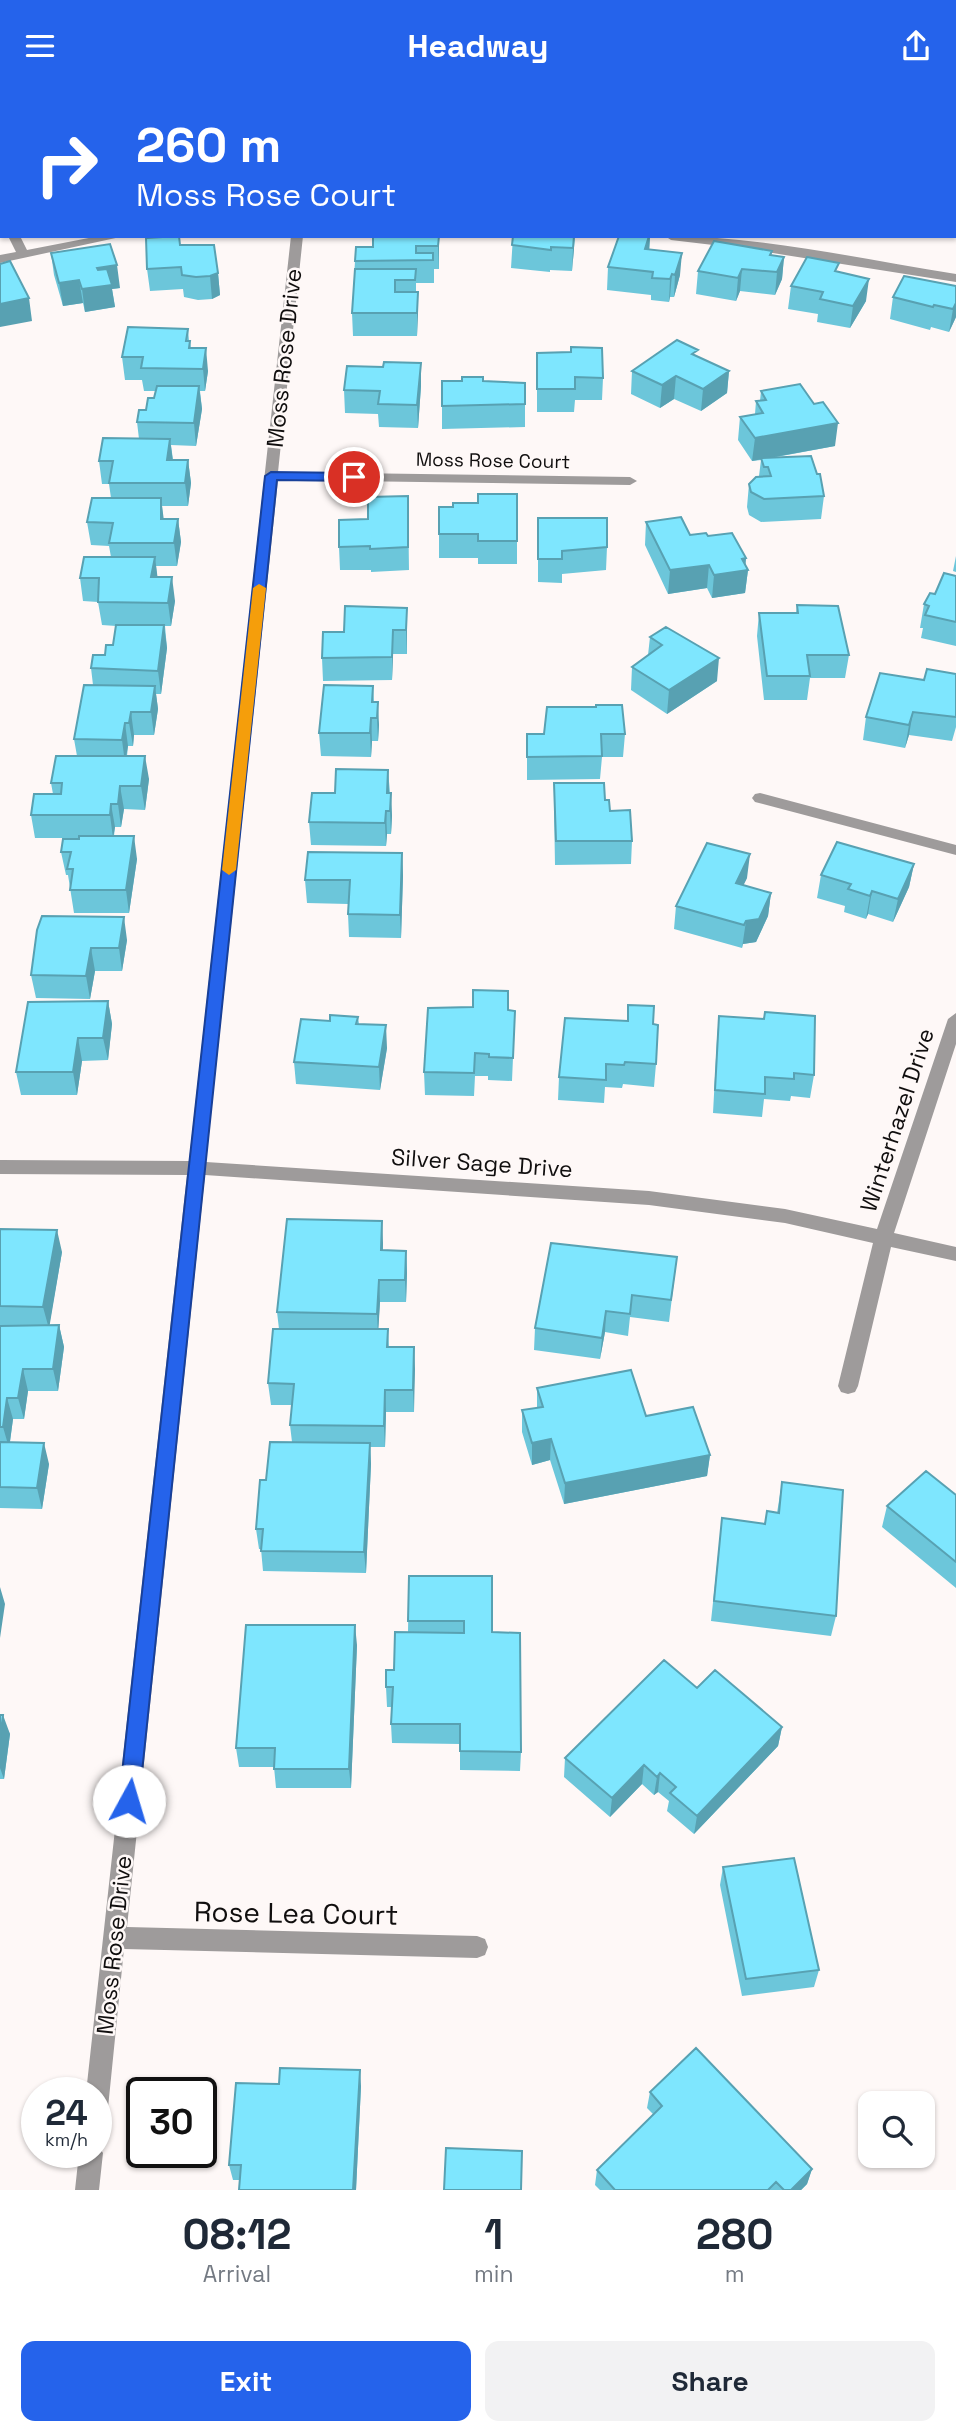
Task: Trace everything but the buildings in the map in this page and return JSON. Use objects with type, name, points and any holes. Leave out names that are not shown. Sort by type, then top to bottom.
[{"type":"street","points":[[15,238],[23,254]]},
{"type":"street","points":[[0,258],[109,238]]},
{"type":"street","name":"Moss Rose Drive","points":[[99,2077],[297,238]]},
{"type":"street","points":[[688,238],[956,278]]},
{"type":"street","name":"Moss Rose Court","points":[[271,476],[630,481]]},
{"type":"street","points":[[760,798],[956,850]]},
{"type":"street","name":"Winterhazel Drive","points":[[848,1387],[884,1236],[956,1019]]},
{"type":"street","name":"Silver Sage Drive","points":[[0,1167],[197,1168],[649,1199],[785,1216],[956,1254]]},
{"type":"street","name":"Rose Lea Court","points":[[114,1938],[477,1947]]},
{"type":"street","points":[[88,2190],[90,2168]]},
{"type":"slow traffic","points":[[229,870],[259,588]]},
{"type":"route","points":[[129,1801],[271,476],[354,477]]}]
